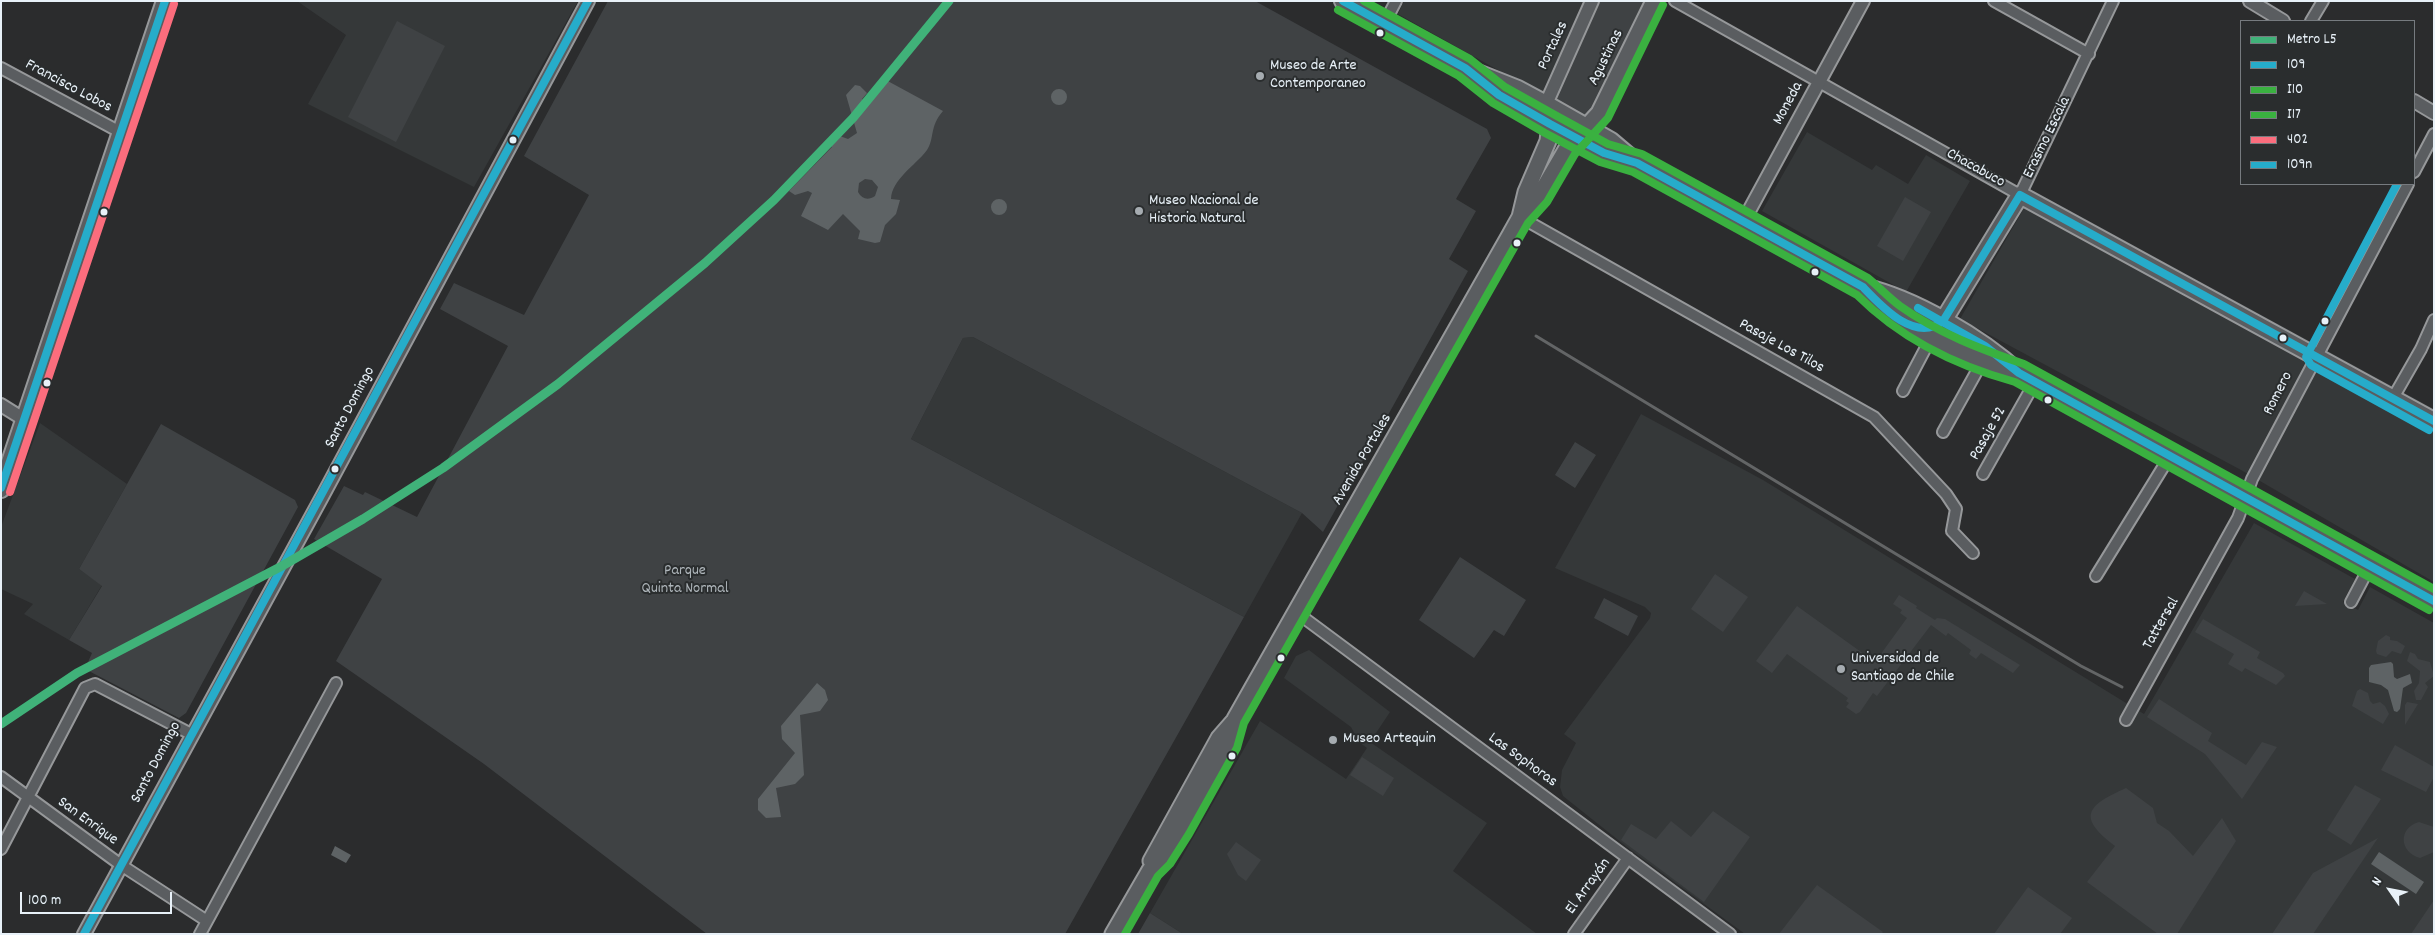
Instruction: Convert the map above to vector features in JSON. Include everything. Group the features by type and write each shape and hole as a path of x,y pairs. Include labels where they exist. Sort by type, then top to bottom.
{"main road":[{"path":"1,489 120,132 166,1"},
{"path":"1343,1 1465,68 1518,89 1546,104 1612,157 1637,163 1863,287 1897,297 1943,322 1985,346 2018,372 2035,382 2434,601"},
{"name":"Agustinas","path":"1582,133 1599,113 1654,1"},
{"path":"1465,68 1499,94 1550,124 1582,133"},
{"name":"Avenida Portales","path":"1520,217 1526,192 1548,141 1550,124 1546,104"},
{"name":"Avenida Portales","path":"1113,934 1150,870 1162,858 1180,829 1228,743 1235,719 1520,217 1540,196 1567,148 1582,133"},
{"name":"Erasmo Escala","path":"1943,322 2020,195"},
{"name":"Chacabuco","path":"2020,195 2434,421"},
{"path":"1863,287 1884,308 1926,333 1982,362 2018,372"},
{"path":"1926,333 1943,322"}],"street":[{"name":"Santo Domingo","path":"84,934 191,734 318,504 588,1"},
{"path":"1384,24 1396,1"},
{"name":"Portales","path":"1546,104 1592,1"},
{"name":"Chacabuco","path":"1675,1 2020,195"},
{"name":"Moneda","path":"1743,222 1863,1"},
{"path":"1994,1 2088,54"},
{"name":"Erasmo Escala","path":"2020,195 2114,1"},
{"path":"2250,1 2281,20"},
{"path":"2312,20 2322,1"},
{"name":"Francisco Lobos","path":"1,68 120,132"},
{"path":"2415,102 2434,114"},
{"path":"2415,170 2434,134"},
{"name":"Romero","path":"2226,542 2252,480 2407,185"},
{"name":"Pasaje Los Tilos","path":"1520,217 1874,417 1946,494 1956,509 1952,531 1974,553"},
{"path":"2393,398 2421,349 2434,320"},
{"path":"1903,390 1926,333"},
{"path":"1943,432 1982,362"},
{"name":"Pasaje 52","path":"1983,474 2035,382"},
{"path":"1,405 25,420"},
{"path":"2096,576 2170,456"},
{"name":"Tattersal","path":"2126,720 2226,542"},
{"path":"2351,602 2370,566"},
{"name":"Las Sophoras","path":"1296,612 1730,934"},
{"path":"201,934 336,683"},
{"path":"1,848 29,798 85,688 90,685 95,684 191,734"},
{"name":"San Enrique","path":"1,777 121,865 207,921"},
{"name":"El Arrayán","path":"1574,934 1628,858"}],"shaded area":[{"path":"297,1 578,1 474,187 308,104 346,35"},
{"path":"1404,1 1589,1 1548,90 1539,93 1398,14"},
{"path":"884,79 943,111 936,122 927,150 895,185 891,199 900,200 896,214 885,225 880,242 875,243 858,239 860,231 843,214 828,230 801,216 812,193 808,191 795,195 789,191 832,147 829,144 837,135 848,139 857,133 846,95 855,85 860,86 867,93 862,99 864,101","holes":["865,179 872,180 878,187 875,196 868,199 863,198 858,192 859,183"]},
{"path":"1056,89 1062,89 1067,94 1065,103 1056,105 1051,100 1051,94"},
{"path":"1807,132 1872,170 1876,165 1908,184 1926,155 1970,181 1906,292 1762,211"},
{"path":"2034,191 2434,409 2434,582 2241,470 1960,319"},
{"path":"996,199 1002,199 1007,204 1005,213 996,215 991,210 991,204"},
{"path":"973,337 1302,513 1244,617 911,439 963,338"},
{"name":"Universidad de Santiago de Chile","path":"1641,414 1763,480 2144,714 2254,523 2355,579 2343,602 2358,610 2370,587 2434,623 2434,934 1745,934 1632,851 1563,796 1560,787 1562,770 1576,743 1564,734 1650,618 1651,613 1645,607 1555,568"},
{"path":"40,423 127,484 79,569 102,585 69,640 24,614 33,604 1,589 1,527"},
{"path":"1309,650 1390,712 1370,742 1487,823 1453,871 1537,934 1183,934 1150,913 1260,721 1346,779 1367,748 1359,742 1351,727 1284,678 1296,656"},
{"path":"2391,662 2393,664 2394,677 2397,679 2410,674 2412,683 2403,688 2400,709 2397,712 2394,711 2388,690 2381,685 2369,682 2369,668 2371,665"},
{"path":"817,683 825,690 828,700 820,711 800,715 804,775 795,784 776,788 781,817 766,818 758,810 758,799 795,753 782,739 781,726"},
{"path":"335,846 351,855 346,863 331,855"},
{"path":"2379,852 2424,882 2416,894 2371,864"}],"green space":[{"name":"Parque Quinta Normal","path":"608,1 1255,1 1487,129 1491,138 1456,199 1476,211 1449,259 1468,271 1323,532 1302,513 973,337 963,338 911,439 1244,617 1065,934 707,934 484,764 336,661 382,579 314,539 344,486 363,495 365,492 417,517 508,346 440,309 454,283 524,315 589,195 524,156"},
{"path":"1599,1 1651,1 1588,121 1553,100"},
{"path":"397,21 445,46 396,142 348,117"},
{"path":"1905,197 1931,212 1903,261 1877,246"},
{"path":"161,424 295,500 298,507 186,713 179,718 85,669 92,653 69,640 102,586 79,569"},
{"path":"1575,442 1596,455 1575,488 1555,475"},
{"path":"1460,557 1526,600 1504,636 1494,630 1474,658 1419,620"},
{"path":"1715,574 1748,597 1723,632 1691,609"},
{"path":"2304,591 2327,604 2295,606"},
{"path":"1899,595 1935,620 1937,618 1945,619 2020,665 2013,673 1981,653 1976,659 1969,654 1971,650 1948,633 1946,636 1931,625 1877,696 1873,693 1860,712 1856,714 1846,707 1849,703 1846,701 1848,698 1787,654 1772,673 1756,661 1797,606 1875,662 1907,618 1900,613 1902,610 1893,604"},
{"path":"1604,598 1638,616 1628,636 1594,618"},
{"path":"2203,619 2260,652 2257,658 2285,676 2276,685 2245,668 2242,672 2228,664 2234,654 2195,632"},
{"path":"2386,635 2390,637 2390,640 2397,641 2405,646 2401,654 2392,651 2386,657 2377,654 2378,641"},
{"path":"2410,652 2415,654 2418,659 2430,662 2434,676 2425,683 2428,687 2421,700 2416,700 2414,691 2419,683 2420,671 2407,661"},
{"path":"2360,689 2368,693 2373,704 2380,702 2385,706 2389,714 2383,724 2352,706 2357,691"},
{"path":"2159,699 2212,733 2208,741 2246,765 2262,742 2277,747 2242,799 2205,754 2147,717"},
{"path":"2407,702 2418,704 2405,725 2405,705"},
{"path":"2395,745 2434,767 2434,777 2426,792 2381,770"},
{"path":"1362,757 1394,778 1383,796 1350,775"},
{"path":"2355,785 2381,799 2351,845 2327,830"},
{"path":"2126,788 2153,808 2157,823 2169,831 2193,856 2222,818 2236,841 2177,934 2158,934 2087,882 2115,846 2095,827 2091,820 2091,813 2102,801"},
{"path":"1713,811 1750,837 1704,902 1621,840 1631,824 1656,839 1671,821 1691,837"},
{"path":"2419,822 2434,827 2434,852 2420,858 2408,851 2404,840 2407,829"},
{"path":"2378,838 2313,934 2272,934 2313,873"},
{"path":"1236,842 1261,860 1246,881 1238,875 1227,854"},
{"path":"1817,885 1883,932 1881,934 1779,934"},
{"path":"2028,887 2072,918 2060,934 1994,934"},
{"path":"2434,900 2434,934 2411,934"},
{"path":"1150,913 1183,934 1138,934"}],"railway":[{"path":"1536,336 2081,666 2122,687"}],"metro line":[{"name":"L5","path":"1,724 77,673 282,566 363,519 443,468 558,384 705,263 774,200 853,118 949,1"}],"transit line":[{"name":"109","path":"1,488 165,1"},
{"name":"109","path":"84,934 588,1"},
{"name":"109","path":"1343,1 1465,68 1499,95 1550,124 1604,153 1637,163 1863,287 1889,312 1910,325 1921,328 1932,327 1943,321 2020,195 2434,421"},
{"name":"I17","path":"1364,1 1470,59 1505,87 1555,115 1608,144 1642,154 1868,278 1891,299 1914,316 1975,346 2024,364 2434,589"},
{"name":"402","path":"10,492 174,4"},
{"name":"I10","path":"1125,934 1158,876 1170,864 1189,834 1237,748 1244,723 1528,223 1547,202 1575,154 1608,118 1663,5"},
{"name":"I10","path":"1338,10 1459,76 1493,103 1545,133 1600,162 1633,172 1857,295 1892,324 1930,349 1972,368 2015,382 2429,610"},
{"name":"109n","path":"2396,185 2306,357 2311,365 2429,430"},
{"name":"109","path":"1918,308 1985,346 2019,373 2434,601"}],"place":[{"name":"Museo de Arte Contemporaneo","path":"1260,76"},
{"name":"Museo Nacional de Historia Natural","path":"1139,211"},
{"name":"Universidad de Santiago de Chile","path":"1841,669"},
{"name":"Museo Artequin","path":"1333,740"}]}
